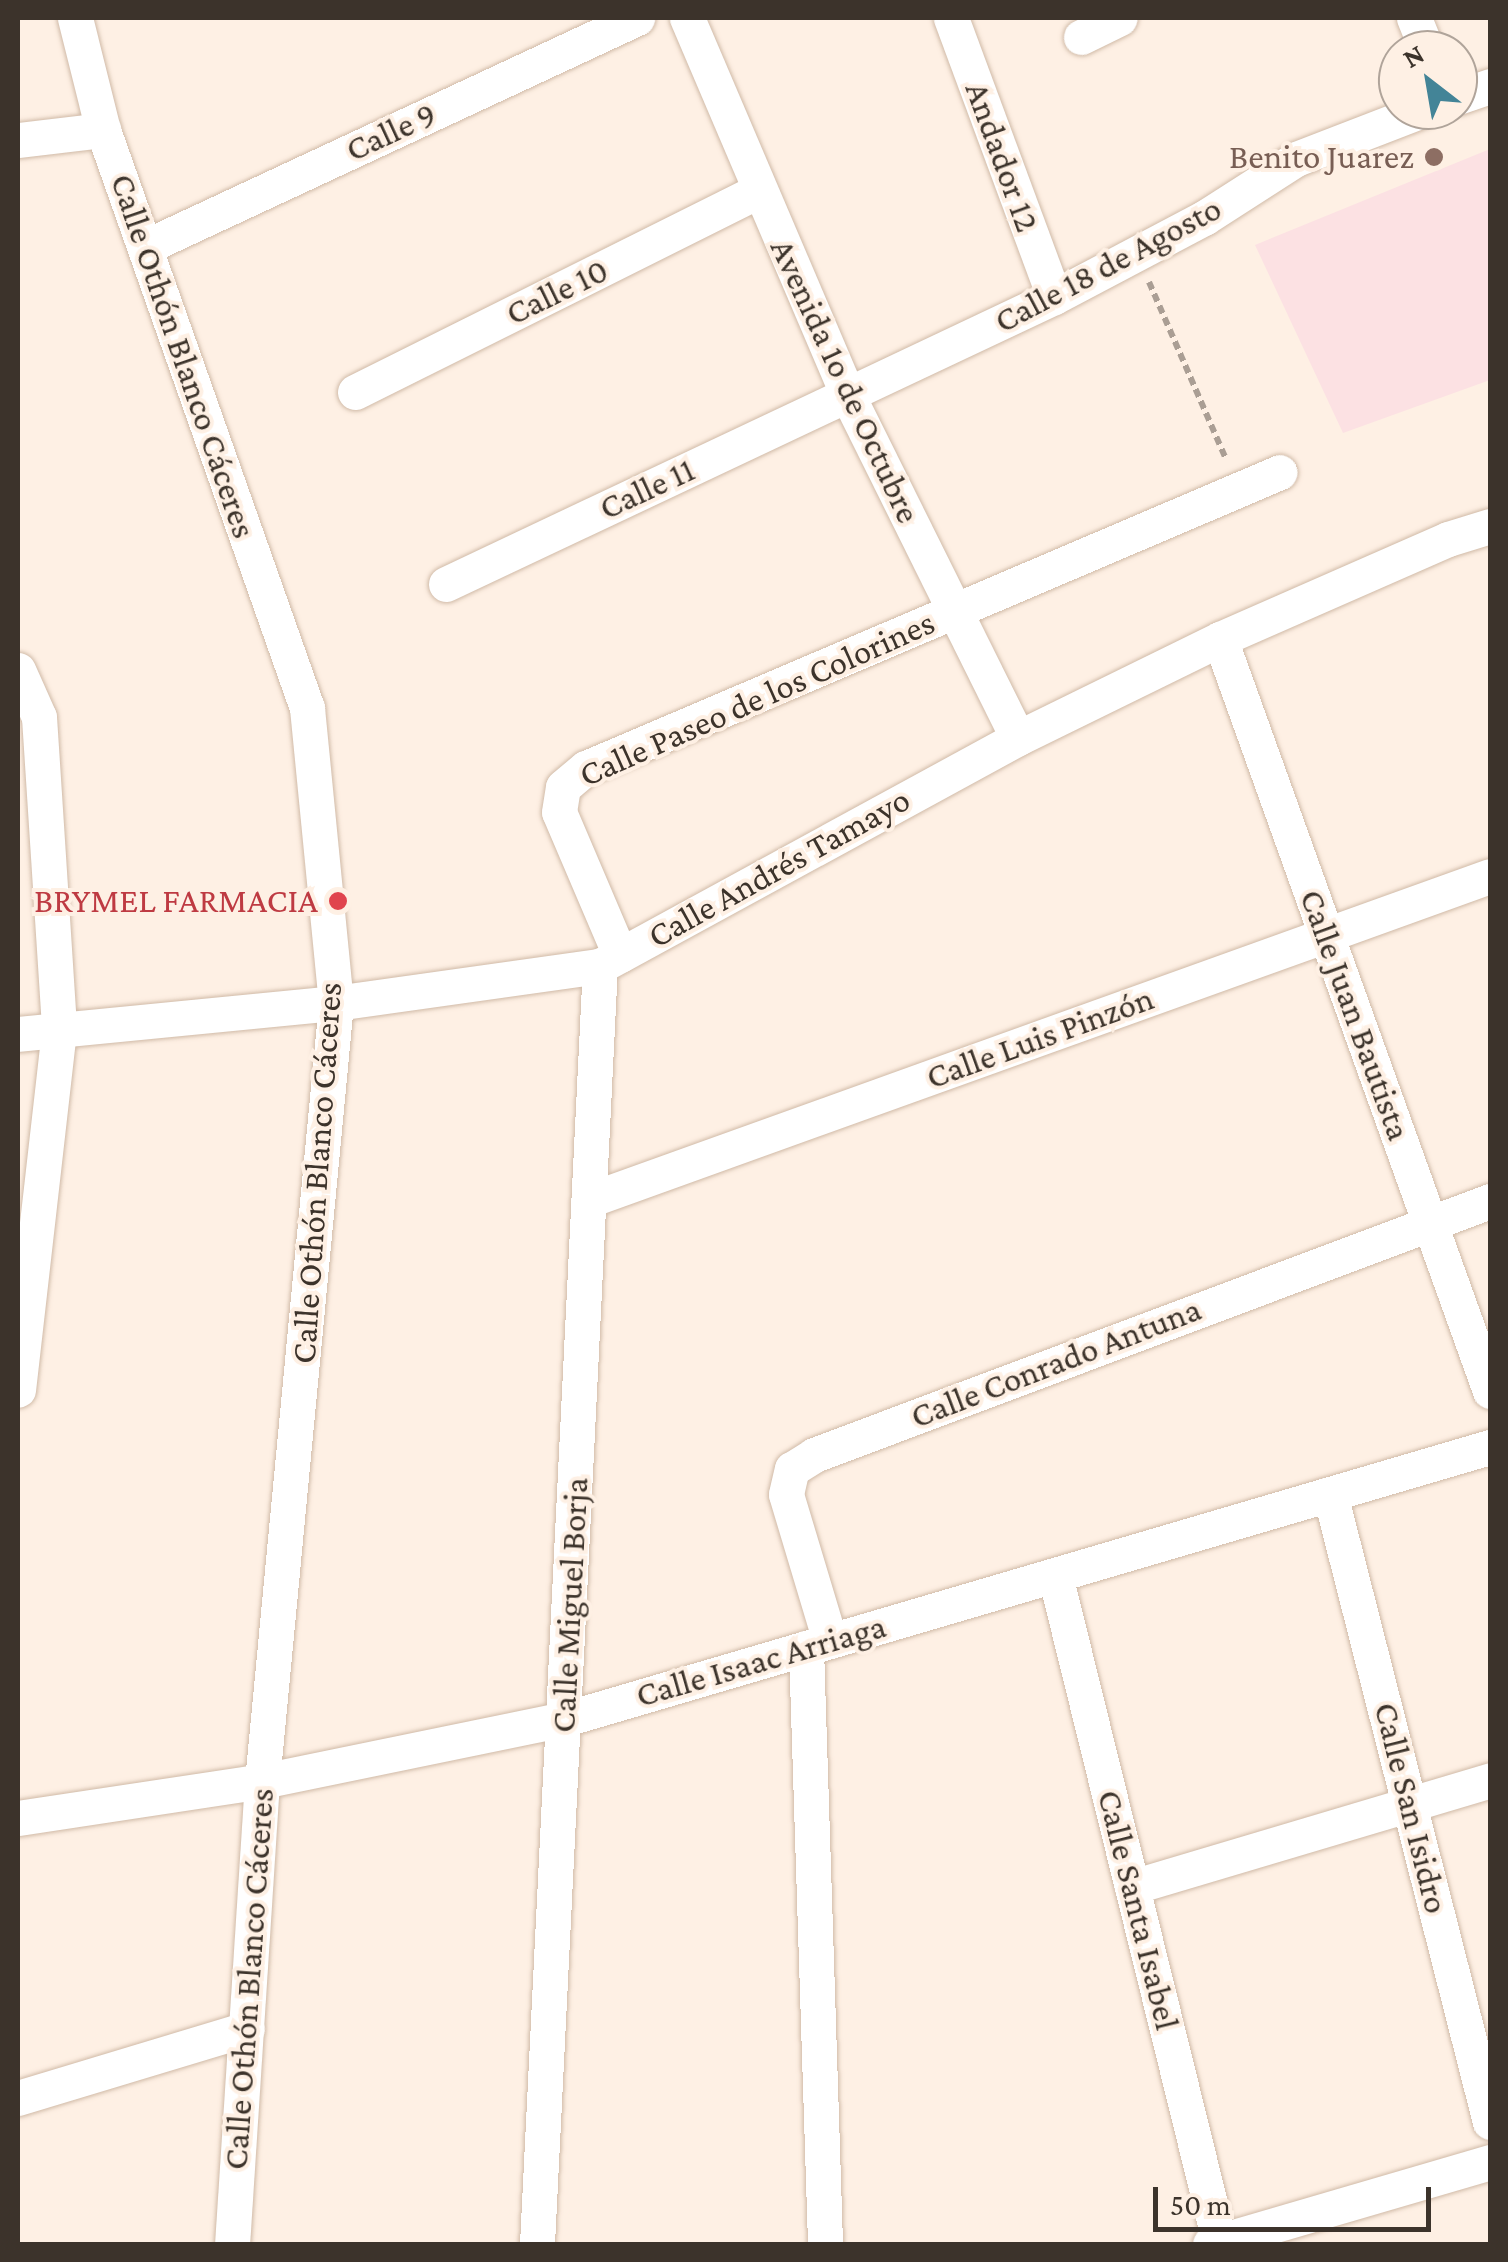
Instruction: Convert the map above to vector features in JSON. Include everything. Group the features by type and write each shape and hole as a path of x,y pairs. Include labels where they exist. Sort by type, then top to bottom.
{"street":[{"name":"Calle Othón Blanco Cáceres","path":"75,18 103,130 307,708 336,1003 262,1781 232,2244"},
{"name":"Calle 9","path":"145,247 638,18"},
{"name":"Avenida 1o de Octubre","path":"686,18 847,394 1018,738"},
{"name":"Andador 12","path":"950,18 1054,297"},
{"path":"1081,37 1120,18"},
{"name":"Calle 18 de Agosto","path":"847,394 1054,297 1204,218 1296,159 1378,127"},
{"path":"18,140 103,130"},
{"name":"Calle 10","path":"355,392 758,191"},
{"name":"Calle 11","path":"446,584 847,394"},
{"name":"Calle Paseo de los Colorines","path":"610,960 560,812 563,787 586,768 1280,472"},
{"name":"Calle Andrés Tamayo","path":"18,1034 336,1003 610,960 1018,738 1220,639 1448,539 1490,526"},
{"name":"Calle Juan Bautista","path":"1220,639 1490,1391"},
{"path":"18,670 39,717 58,1030 18,1390"},
{"name":"Calle Luis Pinzón","path":"589,1200 1490,876"},
{"name":"Calle Miguel Borja","path":"537,2244 589,1200 610,960"},
{"name":"Calle Conrado Antuna","path":"825,2244 818,1645 786,1494 792,1468 814,1456 1490,1200"},
{"name":"Calle Isaac Arriaga","path":"18,1818 262,1781 565,1719 1490,1447"},
{"name":"Calle San Isidro","path":"1330,1494 1490,2122"},
{"name":"Calle Santa Isabel","path":"1055,1575 1217,2244"},
{"path":"1132,1886 1490,1780"},
{"path":"18,2098 247,2029"},
{"path":"1217,2244 1490,2162"}],"path":[{"path":"1137,253 1239,489"}],"shaded area":[{"path":"1490,149 1490,380 1343,433 1255,245"}],"place":[{"name":"Benito Juarez","path":"1434,157"},
{"name":"BRYMEL FARMACIA","path":"338,901"}]}
